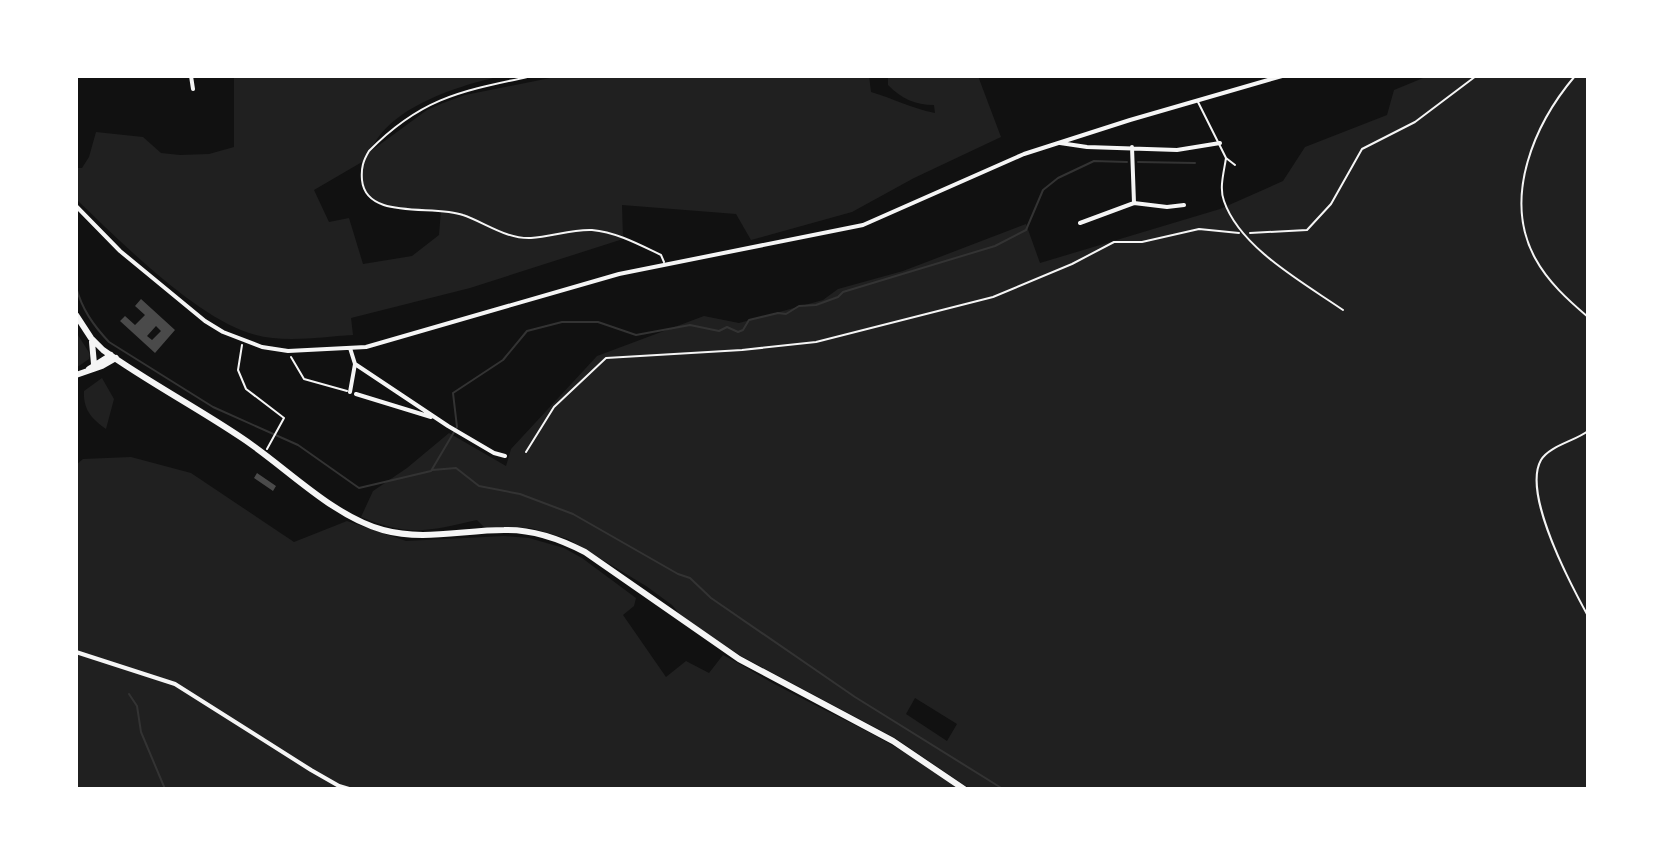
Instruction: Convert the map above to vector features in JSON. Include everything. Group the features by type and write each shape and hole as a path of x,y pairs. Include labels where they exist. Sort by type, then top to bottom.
{"main road":[{"path":"76,315 91,338 113,357 264,453 335,507 382,530 420,535 516,530 566,542 739,659 893,741 964,789"},
{"path":"91,338 94,364"},
{"path":"87,372 94,364 113,357"},
{"path":"76,375 113,357"}],"street":[{"path":"191,76 193,89"},
{"path":"76,206 120,251 205,321 243,340 288,351 366,347 664,263 766,246 863,225 1024,154 1282,76"},
{"path":"1058,142 1087,147 1177,150 1220,143"},
{"path":"1132,147 1134,203"},
{"path":"1080,223 1134,203 1167,207 1184,205"},
{"path":"350,348 355,364 353,393 437,419"},
{"path":"355,364 448,426 494,453 505,456"},
{"path":"76,652 175,684 311,770 349,789"}],"lane":[{"path":"532,76 457,92 429,104 369,151 363,162 366,194 378,204 397,209 441,209 503,233 529,238 592,230 635,243 661,255 664,263"},
{"path":"1198,101 1226,158 1222,189 1224,201 1244,233 1270,259 1343,310"},
{"path":"1226,158 1235,165"}],"path":[{"path":"526,452 554,407 606,358 816,342 993,297 1072,264 1114,242 1142,242 1199,229 1244,233 1307,230 1331,204 1362,149 1415,122 1476,76"},
{"path":"1575,76 1556,99 1531,146 1522,219 1533,255 1546,275 1588,317"},
{"path":"243,340 239,375 246,389 284,418 264,453"},
{"path":"288,351 304,379 353,393"},
{"path":"1588,431 1546,453 1537,473 1546,524 1588,616"}],"shaded area":[{"path":"234,76 502,76 466,85 409,110 380,136 371,151 427,110 443,103 465,95 560,76 869,76 871,92 935,113 934,105 921,104 898,94 888,85 888,76 978,76 1001,137 914,178 852,212 751,240 736,214 622,205 623,239 470,288 351,318 353,335 301,339 249,333 204,310 158,275 76,199 76,168 82,168 89,157 96,132 143,137 161,153 209,154 234,147","holes":["362,162 364,188 377,203 398,209 441,210 439,235 412,256 363,264 349,218 329,222 314,190"]},
{"path":"1428,76 1588,76 1588,789 970,789 895,738 741,656 682,617 672,605 646,586 568,539 531,528 484,527 477,520 445,527 406,530 361,517 373,491 449,433 506,466 511,449 597,356 704,316 739,323 823,300 838,289 903,271 1026,224 1040,263 1220,209 1283,181 1305,147 1387,115 1394,90","holes":["915,698 957,724 947,741 906,714"]},
{"path":"76,332 90,354 89,359 76,368"},
{"path":"102,378 114,399 106,429 89,413 84,398 84,391"},
{"path":"131,457 191,473 294,542 347,521 406,541 504,536 529,538 564,548 636,598 634,606 623,615 666,677 686,661 709,673 723,655 895,747 958,789 76,789 76,465 83,459"}],"building":[{"path":"141,299 175,330 155,353 120,321 125,316 135,325 145,315 135,306","holes":["156,326 161,331 152,340 147,336"]},
{"path":"257,473 276,486 273,491 254,478"}],"waterway":[{"path":"76,287 89,316 109,342 213,407 298,445 359,488 431,471 457,427 453,393 503,360 527,331 562,322 598,322 636,335 690,325 719,331 727,327 738,332 749,320 786,314 799,306 816,305 843,292 995,246 1026,230 1043,190 1058,178 1094,161 1127,162"},
{"path":"1138,162 1195,163"},
{"path":"432,470 456,468 479,486 520,494 573,514 690,578 711,598 855,697 1003,789"},
{"path":"129,694 137,706 141,732 165,789"}]}
